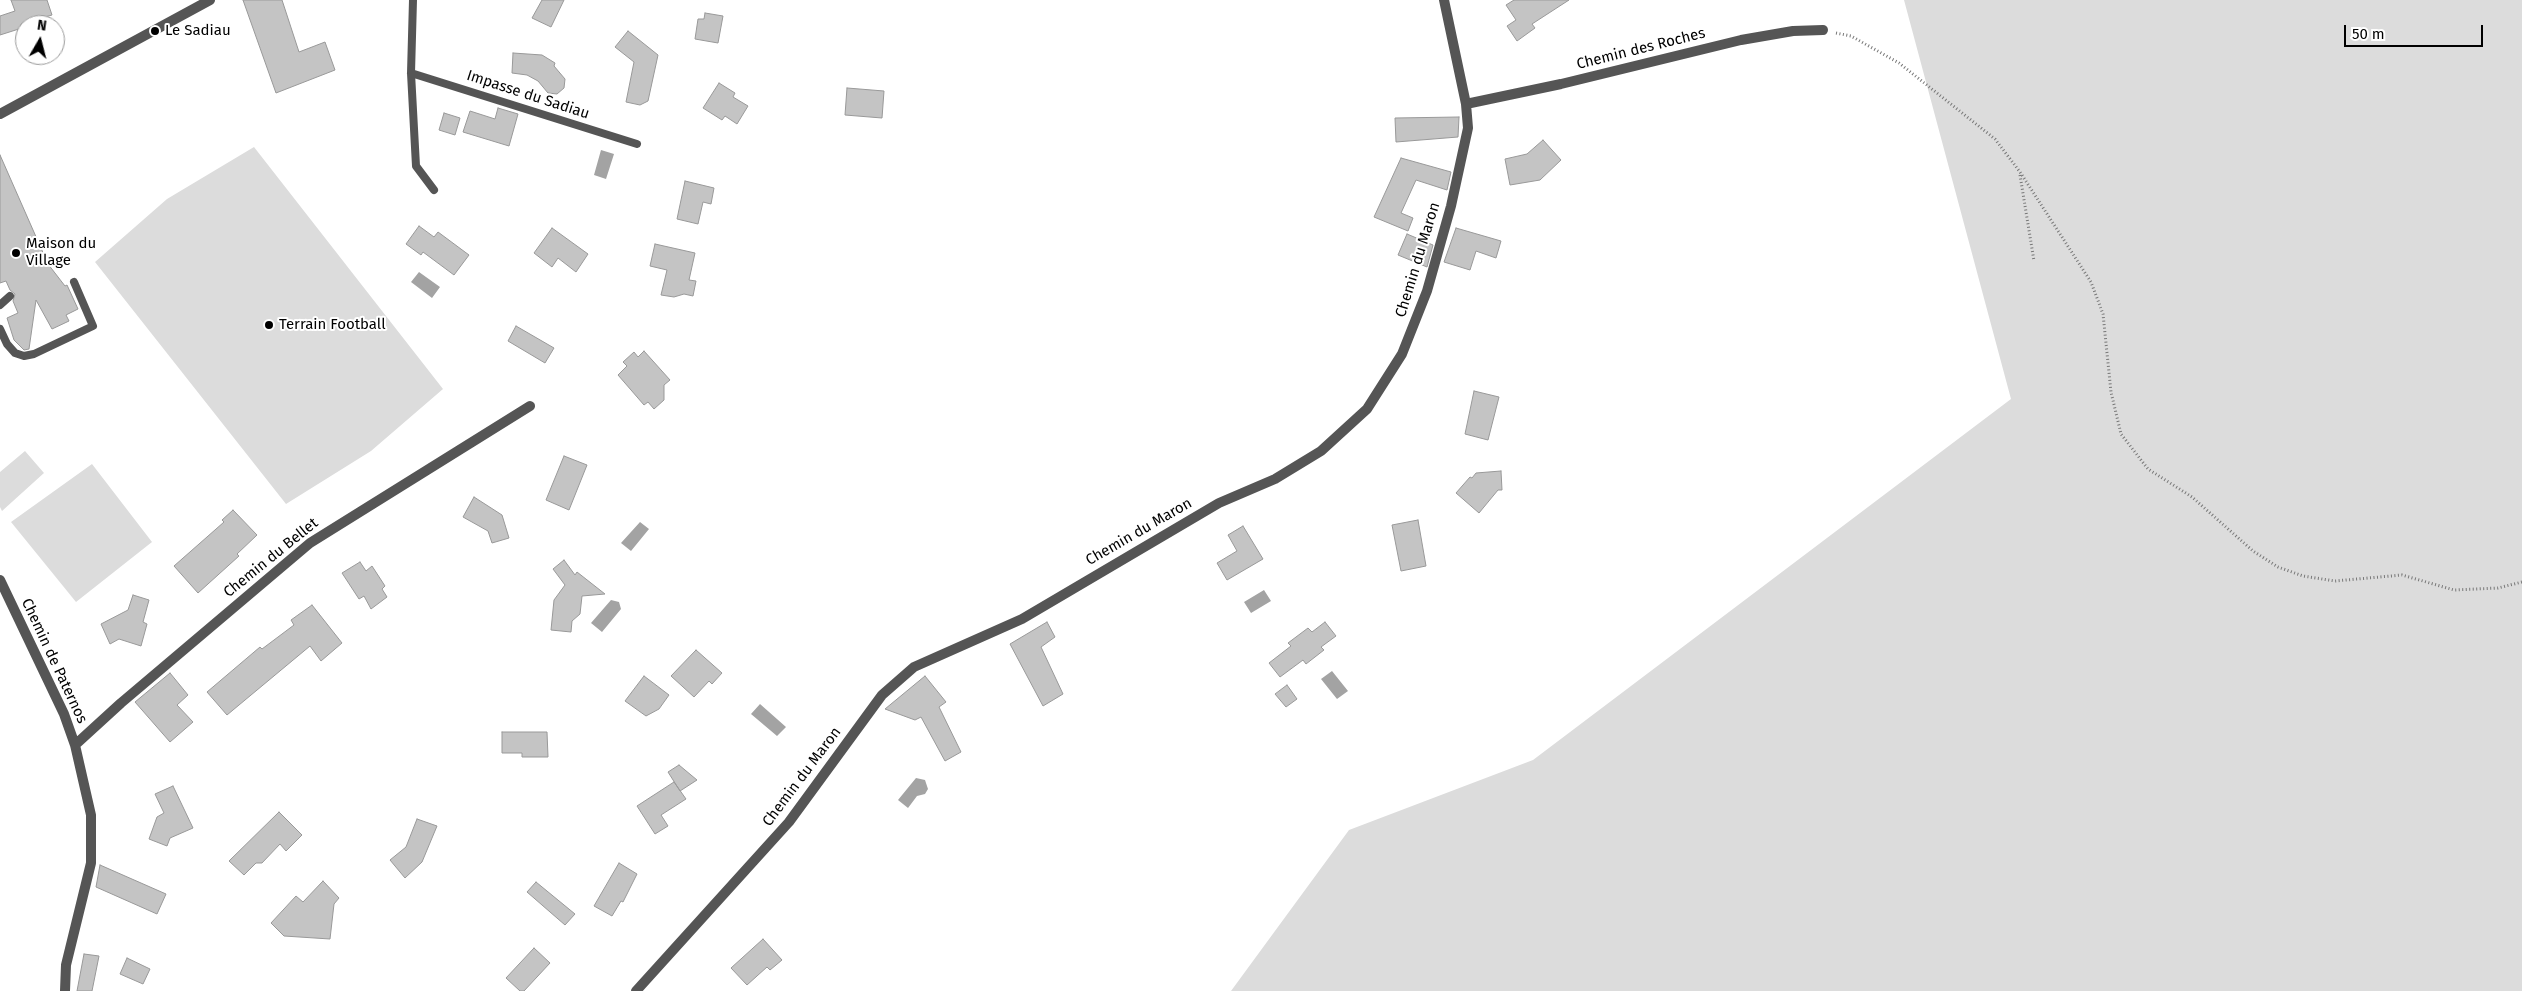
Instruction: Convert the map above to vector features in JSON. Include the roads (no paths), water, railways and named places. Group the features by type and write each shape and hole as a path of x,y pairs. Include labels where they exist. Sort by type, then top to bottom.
{"street":[{"name":"Chemin du Maron","path":"636,991 789,822 882,695 914,666 1022,619 1212,507 1275,479 1321,451 1367,409 1402,354 1427,292 1451,206 1468,128 1466,104 1444,0"},
{"path":"0,114 204,2"},
{"name":"Chemin des Roches","path":"1466,104 1561,84 1741,40 1793,31 1823,30"},
{"name":"Chemin du Bellet","path":"75,745 120,703 310,542 530,406"},
{"name":"Chemin de Paternos","path":"0,580 64,714 75,745 91,815 91,863 66,965 65,991"}],"lane":[{"path":"413,0 411,73 416,166 434,190"},
{"name":"Impasse du Sadiau","path":"411,73 637,144"},
{"path":"0,329 7,344 15,353 24,356 34,354 93,326 74,282"},
{"path":"0,305 10,296"}],"place":[{"name":"Le Sadiau","path":"155,31"},
{"name":"Maison du Village","path":"16,253"},
{"name":"Terrain Football","path":"269,325"}]}
